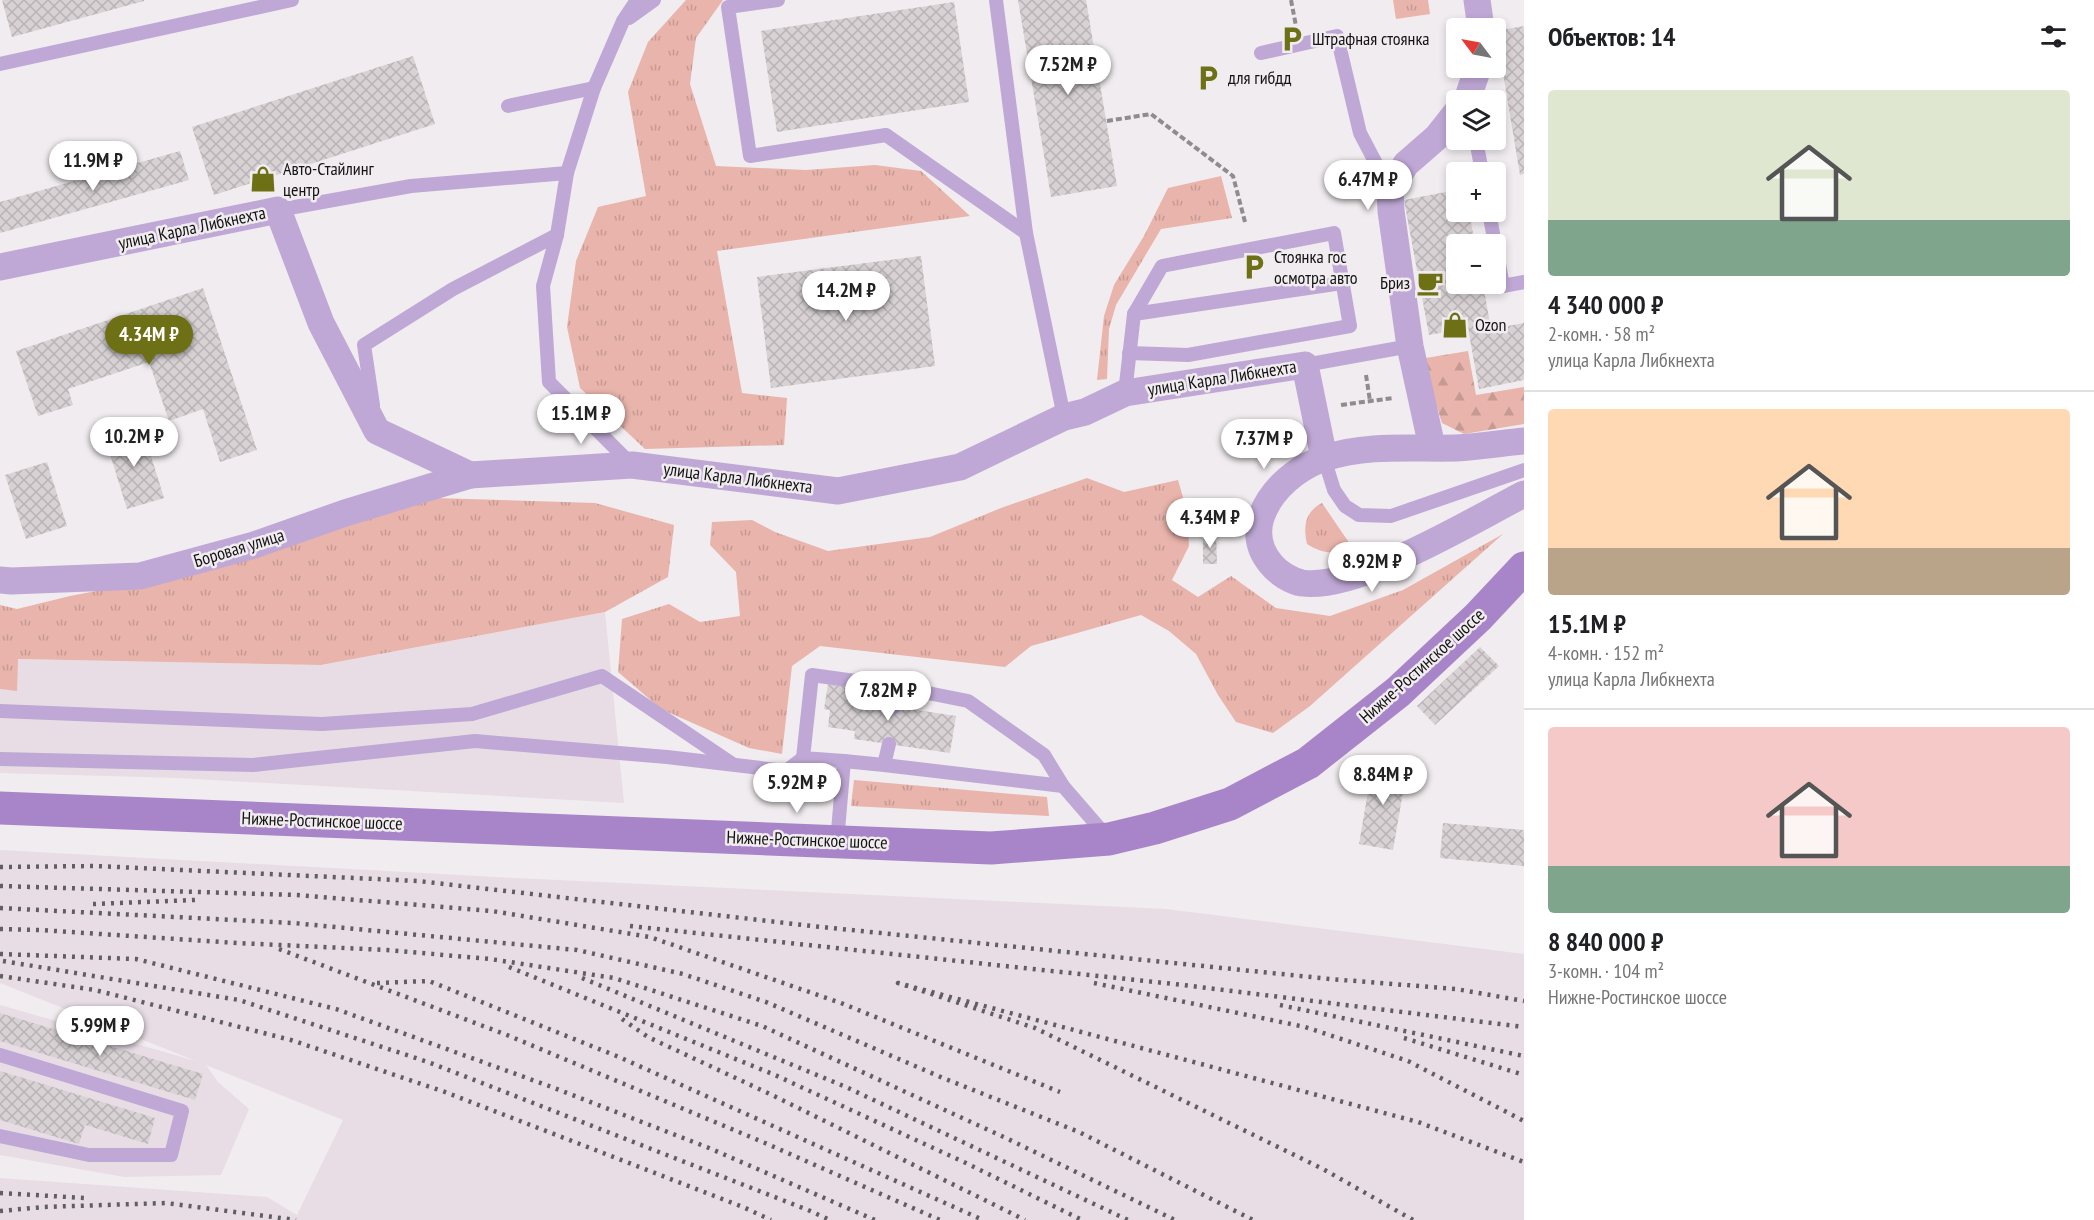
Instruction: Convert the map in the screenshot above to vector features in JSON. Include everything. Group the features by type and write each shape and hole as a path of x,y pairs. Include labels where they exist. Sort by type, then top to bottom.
{"street":[{"path":"1477,0 1480,18"},
{"path":"1432,447 1410,346 1389,190 1406,164 1446,126"},
{"name":"улица Карла Либкнехта","path":"0,267 278,210 321,323 377,430 470,475 632,465 838,490 960,467 1064,417 1085,412 1125,393 1305,365 1324,458"},
{"path":"1524,441 1457,448 1372,448 1324,458 1298,472 1277,489 1264,508 1258,528 1260,547 1275,569 1301,583 1327,583 1361,574 1410,553 1524,494"},
{"name":"Боровая улица","path":"4,577 140,576 254,545 345,513 470,475"},
{"name":"Нижне-Ростинское шоссе","path":"0,808 991,848 1109,839 1155,828 1230,804 1308,763 1398,692 1478,617 1524,568"}],"lane":[{"path":"0,64 292,0"},
{"path":"632,465 549,382 543,286 557,235 567,173 594,88 623,21 637,0"},
{"path":"623,21 654,0"},
{"path":"778,0 728,7 750,156 886,135 1026,233"},
{"path":"996,0 1026,233 1064,417"},
{"path":"1261,53 1337,36 1360,133 1389,190"},
{"path":"508,106 594,88"},
{"path":"278,210 411,186 567,173"},
{"path":"1125,393 1129,353 1134,314 1162,266 1334,233 1350,326 1188,356 1129,353"},
{"path":"377,430 364,345 453,289 557,235"},
{"path":"1506,285 1524,282"},
{"path":"1134,314 1342,283"},
{"path":"1305,365 1410,346"},
{"path":"1324,458 1334,490 1345,506 1359,515 1391,516 1524,470"},
{"path":"803,758 812,675 898,687 968,701 1044,755 1063,786 1109,839"},
{"path":"0,711 322,724 472,714 602,676 734,765"},
{"path":"894,707 898,687"},
{"path":"0,759 253,765 475,741 667,757 786,771 803,758 844,761 1063,786"},
{"path":"884,765 889,744"},
{"path":"837,842 844,761"},
{"path":"0,1055 182,1111 171,1155 89,1155 0,1136"}],"path":[{"path":"1107,121 1151,114 1233,176 1245,222"},
{"path":"1314,410 1421,394"}],"shaded area":[{"path":"605,612 624,803 177,778 0,773 0,689 17,690 17,659 321,665"},
{"path":"0,850 516,878 1166,909 1524,954 1524,1220 0,1220 0,1178 267,1197 297,1215 343,1120 206,1065 218,1082 249,1109 221,1175 124,1177 0,1155 0,1005 196,1061 0,983"}],"green space":[{"path":"686,0 723,0 696,38 690,84 716,166 806,170 875,165 921,171 970,216 717,251 742,393 787,398 784,445 645,449 580,388 567,327 576,261 598,207 646,196 628,92 648,42"},
{"path":"1393,0 1428,0 1430,14 1396,19"},
{"path":"1221,176 1232,218 1161,229 1116,305 1109,329 1107,379 1097,380 1104,316 1114,285 1144,236 1168,188"},
{"path":"1468,351 1476,395 1524,387 1524,424 1464,434 1442,423 1430,386 1426,358"},
{"path":"1087,478 1124,492 1178,480 1187,511 1189,546 1172,580 1198,597 1231,576 1276,608 1330,616 1403,590 1503,534 1310,706 1273,733 1236,722 1218,695 1196,654 1169,631 1141,615 1031,646 1005,667 820,646 792,666 782,754 749,748 661,709 618,672 622,619 669,604 700,622 740,616 736,572 710,545 712,522 752,520 775,532 828,551 930,537 1001,508"},
{"path":"435,498 595,503 674,525 668,577 605,612 321,665 18,659 17,691 0,689 0,605 17,609 70,596 196,572"},
{"path":"1322,503 1352,547 1329,552 1318,550 1307,544 1305,531 1307,520 1312,511"},
{"path":"854,780 1047,797 1049,816 851,806"}],"building":[{"path":"2,0 144,0 144,1 12,37"},
{"path":"1018,0 1086,0 1117,186 1051,197"},
{"path":"954,2 969,102 777,132 761,31"},
{"path":"1524,26 1524,174 1520,175 1504,78 1506,78 1506,29"},
{"path":"413,56 435,124 214,195 192,127"},
{"path":"180,151 189,180 0,233 0,202"},
{"path":"1446,192 1446,222 1471,222 1473,234 1446,234 1446,294 1485,294 1491,329 1524,323 1524,380 1479,389 1468,328 1429,335 1404,200"},
{"path":"921,256 935,366 771,388 757,277"},
{"path":"203,288 257,450 220,462 203,409 169,421 149,362 68,389 73,405 38,416 16,351"},
{"path":"142,427 164,498 127,509 105,438"},
{"path":"47,462 67,526 26,539 5,475"},
{"path":"1203,533 1216,533 1217,564 1203,564"},
{"path":"1480,647 1499,666 1435,725 1417,706"},
{"path":"828,684 861,689 859,701 956,716 950,753 854,739 855,731 828,727 830,710 824,709"},
{"path":"1373,763 1407,769 1393,850 1359,844"},
{"path":"1443,823 1524,830 1524,866 1440,858"},
{"path":"0,1013 203,1074 195,1100 0,1041"},
{"path":"0,1071 155,1118 148,1144 85,1125 79,1144 0,1120"}],"railway":[{"path":"0,867 96,866 418,881 812,926 1330,979 1456,989 1524,1001"},
{"path":"0,886 297,895 492,911 650,937 841,1003 1060,1092"},
{"path":"93,904 195,900"},
{"path":"0,908 293,923 577,950 683,974 766,1002 943,1078 1079,1132 1253,1220"},
{"path":"630,926 1183,985 1524,1027"},
{"path":"0,929 387,950 490,959 614,978 762,1026 1008,1139 1175,1220"},
{"path":"279,949 507,1035 765,1143 940,1220"},
{"path":"0,954 136,959 336,1009 549,1086 709,1148 875,1220"},
{"path":"3,961 239,1000 428,1062 830,1220"},
{"path":"509,967 775,1075 968,1164 1082,1220"},
{"path":"0,976 95,990 291,1040 445,1092 743,1207 771,1220"},
{"path":"582,978 846,1087 1128,1220"},
{"path":"377,983 429,981 619,1057 983,1220"},
{"path":"1413,1220 1323,1169 1035,1028 898,983 1418,1122 1524,1162"},
{"path":"1094,983 1305,1027 1408,1061 1524,1121"},
{"path":"1280,1005 1524,1056"},
{"path":"622,1019 648,1037 772,1095 1025,1220"},
{"path":"1404,1038 1524,1075"},
{"path":"0,1193 85,1198"},
{"path":"0,1211 43,1207 166,1203 296,1220"}],"place":[{"name":"Штрафная стоянка","path":"1292,39"},
{"name":"для гибдд","path":"1208,78"},
{"name":"Авто-Стайлинг центр","path":"263,179"},
{"name":"Стоянка гос осмотра авто","path":"1254,267"},
{"name":"Бриз","path":"1430,283"},
{"name":"Ozon","path":"1455,325"}]}
